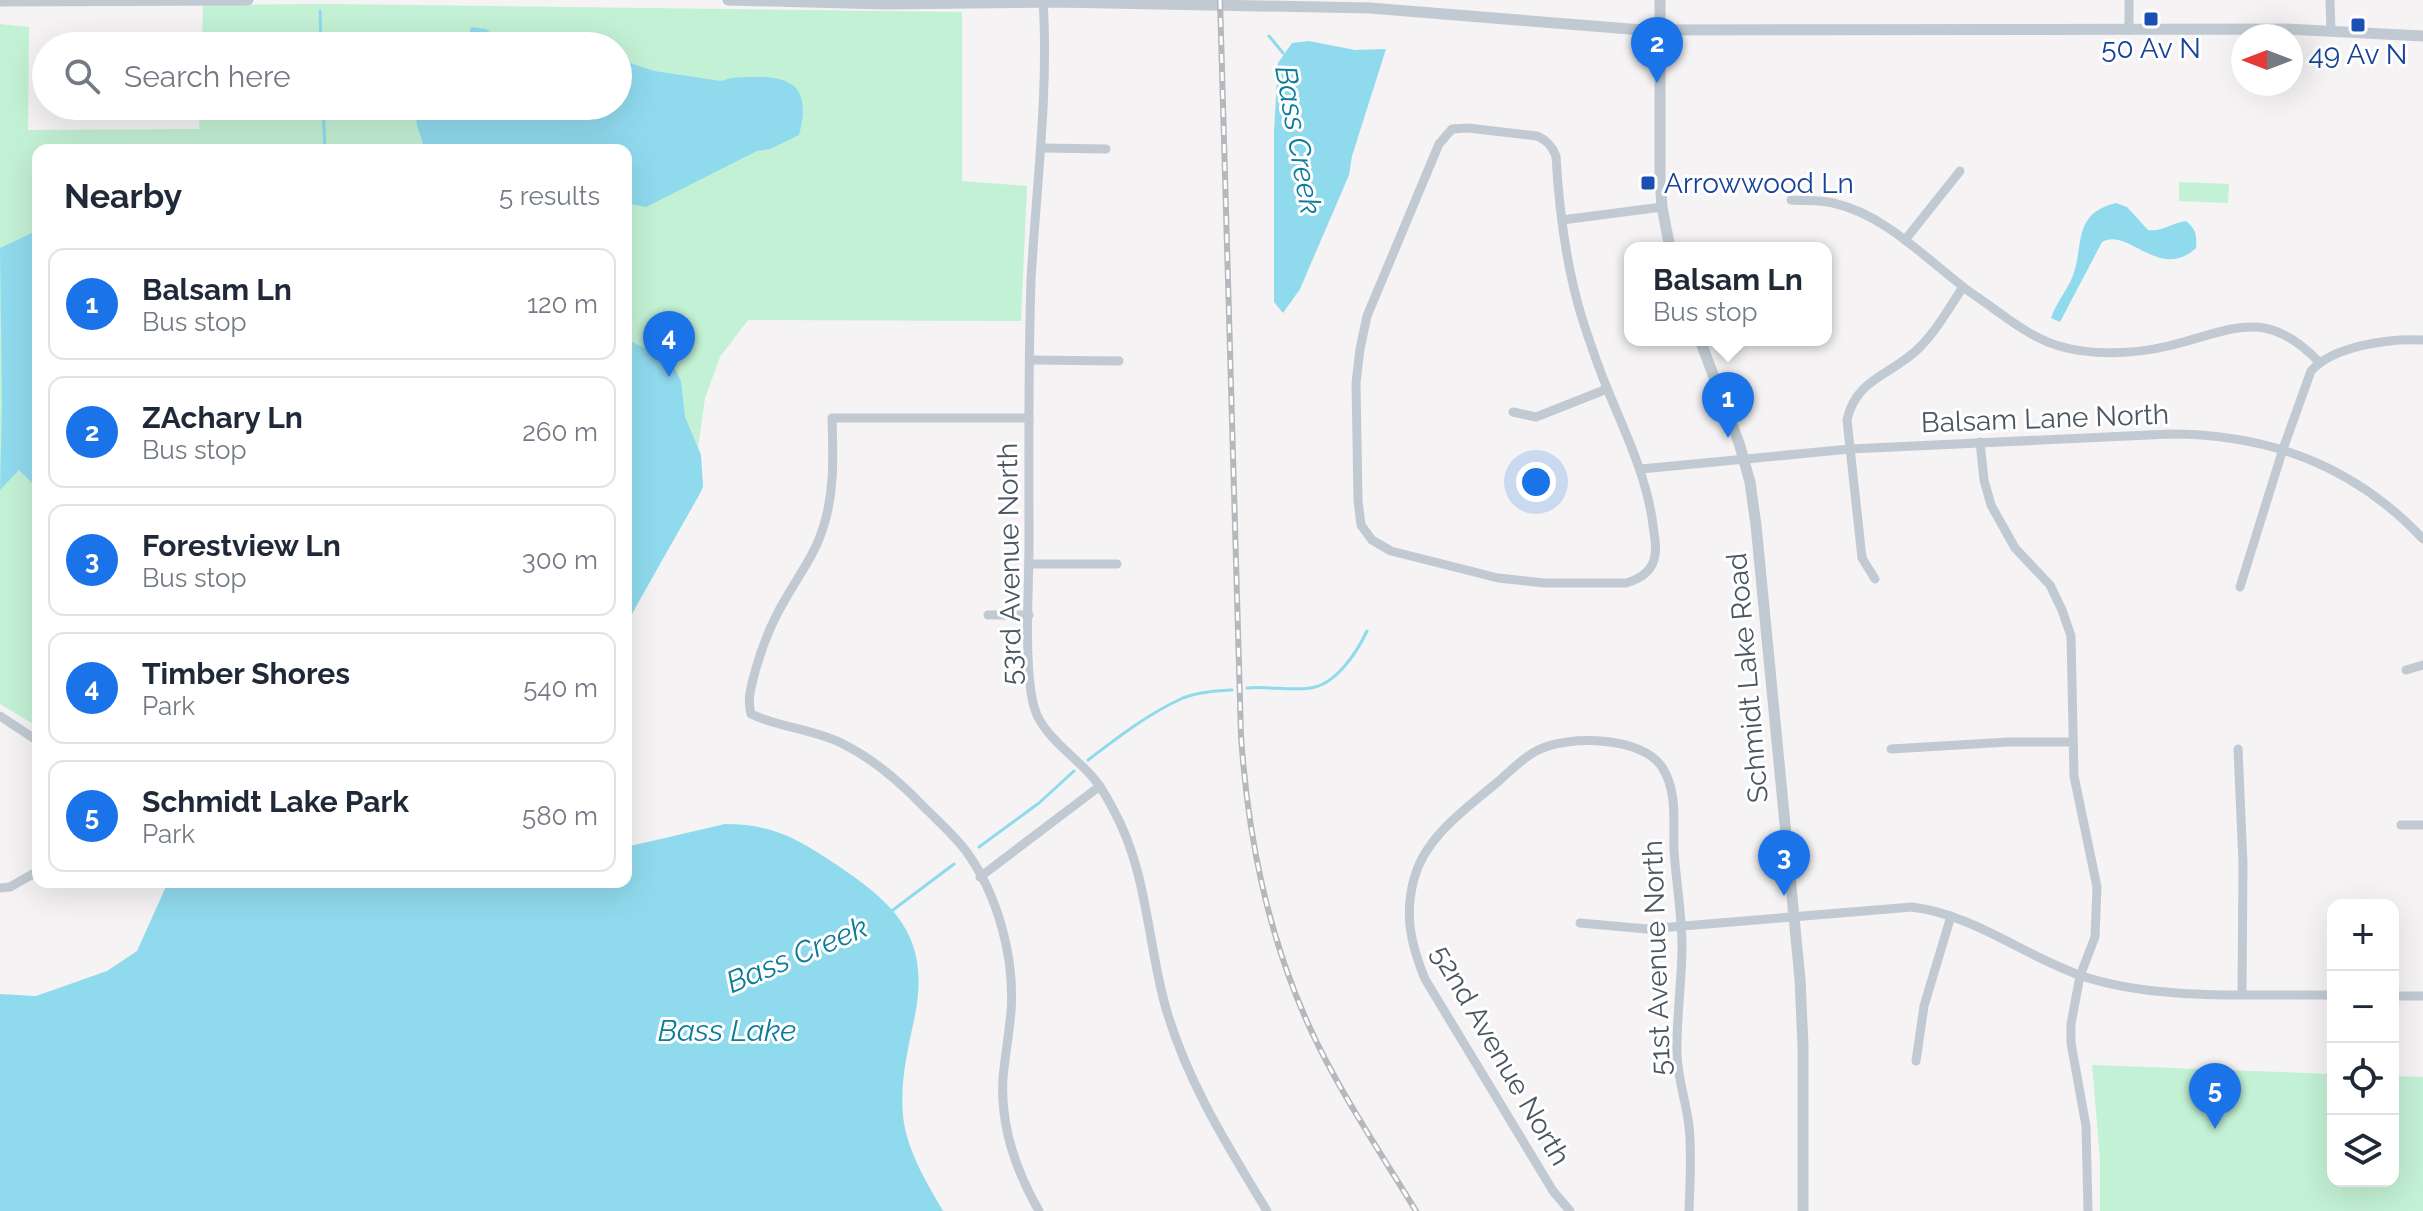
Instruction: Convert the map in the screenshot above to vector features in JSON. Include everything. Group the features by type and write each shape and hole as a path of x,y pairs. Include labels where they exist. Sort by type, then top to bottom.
{"street":[{"path":"0,1 248,0"},
{"path":"728,0 885,4 1043,1 1370,8 1661,30 2129,28 2331,31 2423,36"},
{"path":"1660,0 1659,138 1662,207 1669,242"},
{"path":"2129,0 2129,28"},
{"path":"2330,0 2331,31"},
{"name":"53rd Avenue North","path":"1043,1 1042,148 1031,281 1029,681 1037,715 1045,728 1100,786 1128,839 1139,869 1154,961 1181,1053 1199,1095 1267,1211"},
{"path":"1452,129 1537,136 1552,147 1556,156 1569,268 1582,318 1607,389 1641,469 1656,545 1652,565 1645,574 1626,583 1544,583 1498,578 1391,551 1372,540 1361,525 1356,383 1367,316 1439,144 1452,129"},
{"path":"1042,148 1106,149"},
{"path":"1905,240 1960,171"},
{"path":"1791,200 1837,204 1875,220 2028,333 2059,346 2086,351 2138,349 2165,346 2213,331 2247,327 2281,332 2319,362"},
{"path":"1562,220 1662,207"},
{"path":"1875,579 1862,558 1847,420 1854,398 1861,389 1902,363 1919,348 1963,287"},
{"path":"2240,587 2311,371 2333,353 2402,339 2423,340"},
{"name":"Schmidt Lake Road","path":"1702,346 1744,459 1756,525 1800,979 1803,1211"},
{"path":"1030,360 1119,361"},
{"path":"1513,412 1536,417 1607,389"},
{"path":"1029,418 832,418 833,472 823,528 815,551 785,599 764,645 748,700 751,714 769,723 792,727 843,744 882,769 907,789 966,852 994,904 1006,938 1012,999 1003,1081 1008,1136 1026,1188 1039,1211"},
{"name":"Balsam Lane North","path":"1641,469 1850,449 2210,434 2283,449 2323,465 2350,480 2399,516 2423,539"},
{"path":"1980,442 1984,480 1991,505 2015,548 2050,585 2071,636 2074,776 2097,887 2095,937 2080,976 2071,1033 2086,1126 2088,1211"},
{"path":"1029,564 1117,564"},
{"path":"988,615 1029,615"},
{"path":"2406,670 2423,665"},
{"path":"0,716 32,737"},
{"path":"1891,749 2008,742 2073,742"},
{"name":"52nd Avenue North","path":"1570,1211 1553,1191 1425,979 1409,930 1408,905 1414,876 1439,836 1455,818 1537,750 1557,744 1613,743 1628,745 1653,757"},
{"path":"2238,749 2243,863 2242,994"},
{"name":"51st Avenue North","path":"1653,757 1661,766 1672,791 1676,879 1682,927 1677,1054 1690,1142 1689,1211"},
{"path":"980,877 1100,786"},
{"path":"2401,825 2423,825"},
{"path":"0,888 10,887 32,874"},
{"path":"1580,923 1647,929 1912,907 1935,910 1966,921 2080,976 2137,990 2327,995"},
{"path":"1916,1061 1924,1006 1951,916"},
{"path":"2399,996 2423,996"}],"green space":[{"path":"203,5 962,12 962,181 1027,186 1021,321 748,320 720,357 705,398 698,448 703,483 632,615 632,144 32,144 32,723 0,704 0,24 29,27 28,130 199,129 199,120 632,120 632,32 202,32"},
{"path":"2179,182 2229,184 2228,203 2179,201"},
{"path":"2092,1065 2327,1074 2327,1187 2399,1187 2399,1076 2423,1077 2423,1211 2100,1211 2100,1159"}],"water":[{"path":"471,27 490,32 470,32"},
{"path":"1309,41 1355,50 1386,49 1352,156 1349,175 1300,289 1283,313 1274,302 1274,131 1278,63 1292,43"},
{"path":"632,64 654,71 721,81 773,78 793,85 802,100 803,110 799,135 770,149 757,151 646,207 632,204 632,144 423,144 417,120 632,120"},
{"path":"2116,203 2127,207 2148,230 2186,221 2195,233 2196,248 2182,257 2170,259 2157,257 2123,241 2112,239 2102,242 2060,322 2051,318 2072,278 2086,223 2102,208"},
{"path":"32,233 32,483 19,470 0,490 2,403 0,248"},
{"path":"632,342 671,361 681,381 685,417 701,455 703,487 632,613"},
{"name":"Bass Lake","path":"725,824 771,830 837,865 859,880 894,912 914,947 918,968 918,992 902,1091 905,1129 913,1154 943,1211 0,1211 0,994 36,996 107,971 137,951 165,888 632,888 632,846"}],"waterway":[{"name":"Bass Creek","path":"320,11 321,32"},
{"name":"Bass Creek","path":"1269,36 1283,53"},
{"name":"Bass Creek","path":"324,120 325,144"},
{"name":"Bass Creek","path":"1247,688 1302,689 1320,686 1344,666 1367,631"},
{"name":"Bass Creek","path":"1088,760 1170,704 1195,694 1232,690"},
{"name":"Bass Creek","path":"979,847 1039,803 1074,771"},
{"name":"Bass Creek","path":"889,913 954,864"}],"railway":[{"path":"1220,0 1241,736 1249,811 1262,884 1294,991 1320,1050 1346,1097 1416,1211"}],"place":[{"name":"50 Av N","path":"2151,19"},
{"name":"49 Av N","path":"2358,25"},
{"name":"ZAchary Ln","path":"1657,83"},
{"name":"Arrowwood Ln","path":"1648,183"},
{"name":"Timber Shores","path":"669,377"},
{"name":"Balsam Ln","path":"1728,438"},
{"name":"Forestview Ln","path":"1784,896"},
{"name":"Schmidt Lake Park","path":"2215,1129"}]}
